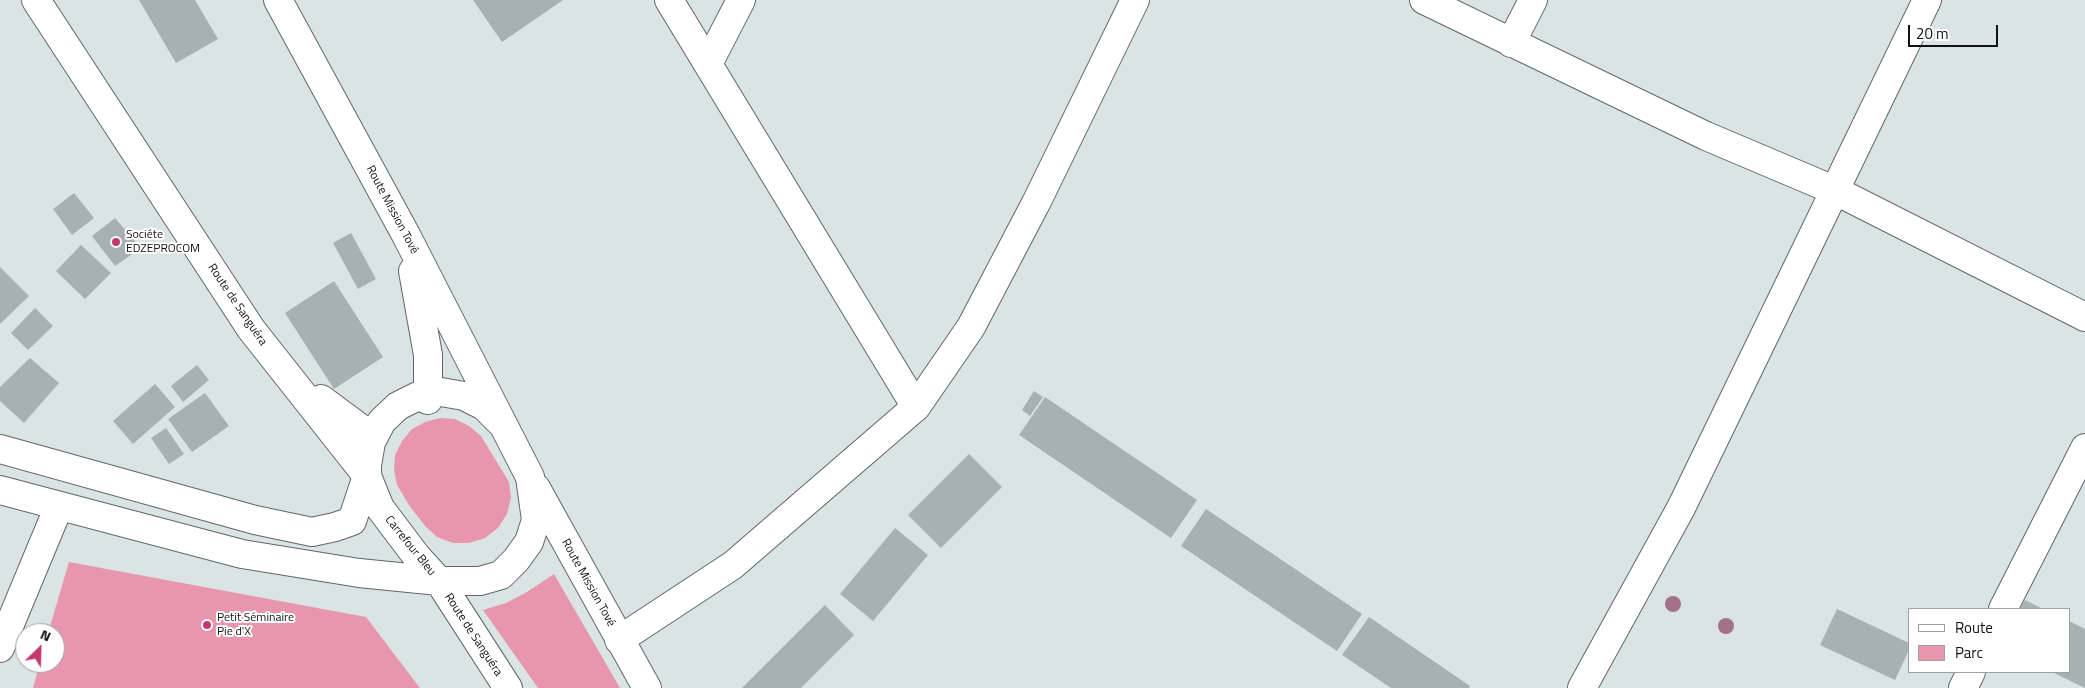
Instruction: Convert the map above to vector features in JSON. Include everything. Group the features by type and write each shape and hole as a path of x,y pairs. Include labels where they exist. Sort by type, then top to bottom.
{"street":[{"name":"Route de Sanguéra","path":"36,0 251,329 368,477"},
{"name":"Route Mission Tové","path":"278,0 406,236 501,423"},
{"path":"669,0 916,407"},
{"path":"708,64 741,0"},
{"path":"620,640 733,565 916,407 971,327 1037,201 1136,0"},
{"path":"1424,0 1706,136 1836,191 2085,317"},
{"path":"1511,43 1533,0"},
{"path":"1582,688 1681,508 1928,0"},
{"path":"406,236 428,355 428,400 418,396"},
{"path":"251,329 312,390 354,426 371,436 382,421"},
{"name":"Carrefour Bleu","path":"441,392 464,396 484,406 501,423 530,477 535,498 536,520 529,542 516,560 501,575 480,581 439,581 417,557 380,508 368,477 366,465 371,442 382,421 398,406 418,396 441,392"},
{"path":"2004,608 2085,448"},
{"path":"0,449 255,520 312,532 335,528 352,521 368,477"},
{"name":"Route Mission Tové","path":"530,477 647,688"},
{"path":"0,490 242,554 359,572 439,581"},
{"path":"0,648 59,506"},
{"name":"Route de Sanguéra","path":"439,581 508,688"},
{"path":"1963,688 1970,673"}],"green space":[{"path":"440,418 455,419 469,426 481,436 509,482 511,498 507,514 498,528 485,538 469,543 453,543 437,537 425,526 397,485 394,470 395,455 402,441 412,429 425,422"},
{"name":"Petit Séminaire Pie d'X","path":"69,562 366,617 420,688 33,688 37,673 65,673 65,623 51,623"},
{"path":"554,574 620,688 538,688 483,610 506,603"}],"building":[{"path":"139,0 195,0 218,39 176,63"},
{"path":"473,0 563,0 502,42"},
{"path":"74,193 94,218 72,235 53,209"},
{"name":"Sociéte EDZEPROCOM","path":"115,218 141,248 115,266 92,236"},
{"path":"351,233 376,279 358,289 333,243"},
{"path":"81,245 111,273 85,299 56,271"},
{"path":"0,267 29,296 0,324"},
{"path":"334,281 383,357 334,389 285,313"},
{"path":"35,308 53,326 28,350 11,333"},
{"path":"30,358 59,383 24,423 0,401 0,387"},
{"path":"197,365 209,380 183,402 171,386"},
{"path":"155,384 175,407 133,444 113,421"},
{"path":"1034,391 1043,397 1030,416 1022,410"},
{"path":"205,393 229,426 192,452 168,419"},
{"path":"1045,397 1197,500 1171,538 1019,435"},
{"path":"166,428 184,454 169,464 151,438"},
{"path":"969,454 1002,487 941,548 908,515"},
{"path":"1206,509 1362,614 1337,651 1181,546"},
{"path":"895,528 928,555 873,621 840,594"},
{"path":"2025,600 2041,608 2021,608"},
{"path":"825,605 854,635 801,688 742,688"},
{"path":"1837,609 1908,643 1908,652 1895,680 1820,645"},
{"path":"1369,617 1470,686 1469,688 1391,688 1342,655"},
{"path":"2070,622 2085,629 2085,688 2054,673 2070,673"}],"place":[{"name":"Sociéte EDZEPROCOM","path":"116,242"},
{"name":"Petit Séminaire Pie d'X","path":"207,625"}]}
